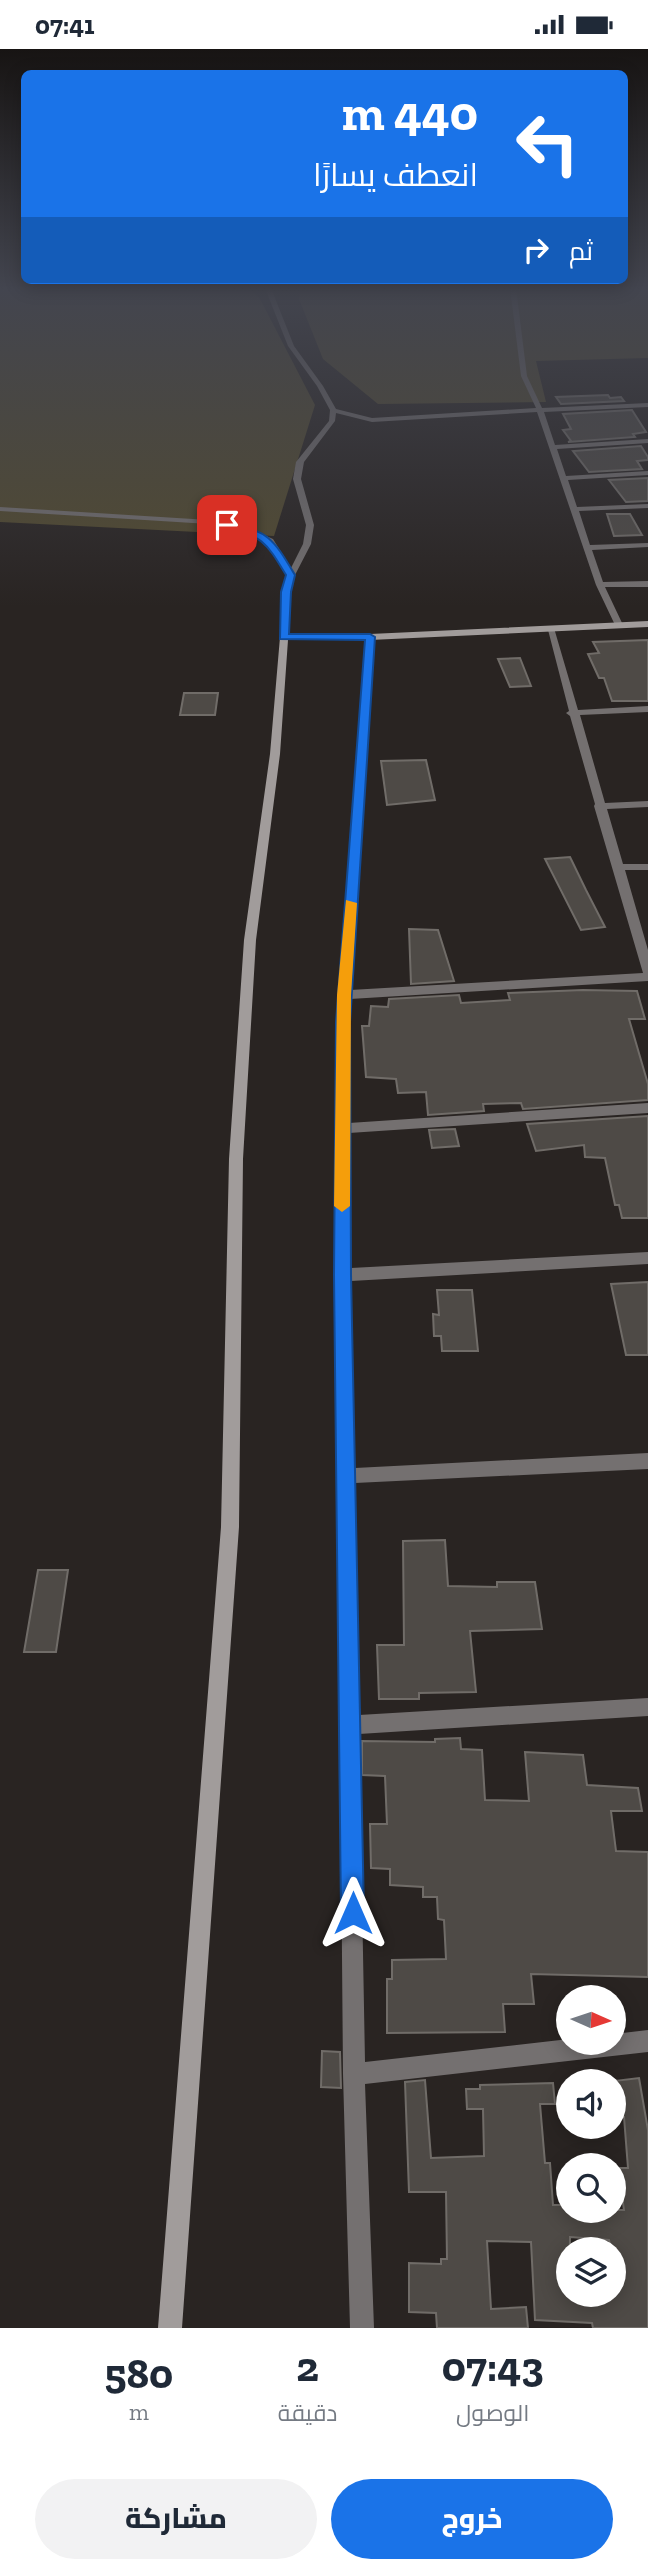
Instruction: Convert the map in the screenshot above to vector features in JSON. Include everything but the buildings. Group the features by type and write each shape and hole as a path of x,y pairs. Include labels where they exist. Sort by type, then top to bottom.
{"street":[{"path":"170,2328 230,1527 236,1145 250,940 275,754 286,592 291,575 307,544 310,525 297,479 300,462 332,421 333,410 325,394"},
{"path":"533,394 600,585 619,625"},
{"path":"333,410 349,417 372,420 648,405"},
{"path":"552,447 648,441"},
{"path":"563,478 648,473"},
{"path":"574,509 648,506"},
{"path":"0,509 209,522 244,528 270,541 291,575"},
{"path":"587,548 648,545"},
{"path":"600,585 648,584"},
{"path":"284,637 370,637 648,624"},
{"path":"344,995 648,974 646,958 599,806 550,628"},
{"path":"362,2328 354,2074 342,1128 344,995 370,637"},
{"path":"572,713 648,709"},
{"path":"599,806 648,804"},
{"path":"618,866 648,867"},
{"path":"342,1128 648,1108"},
{"path":"343,1275 648,1258"},
{"path":"348,1476 648,1461"},
{"path":"351,1725 648,1707"},
{"path":"354,2074 648,2041"}],"shaded area":[{"path":"0,394 309,394 315,405 274,536 0,522"},
{"path":"366,394 544,394 546,402 378,404"}],"slow traffic":[{"path":"342,1206 344,995 351,903"}],"route":[{"path":"227,525 244,528 270,541 291,575 286,592 284,637 370,637 343,1022 343,1275 353,1913"}]}
